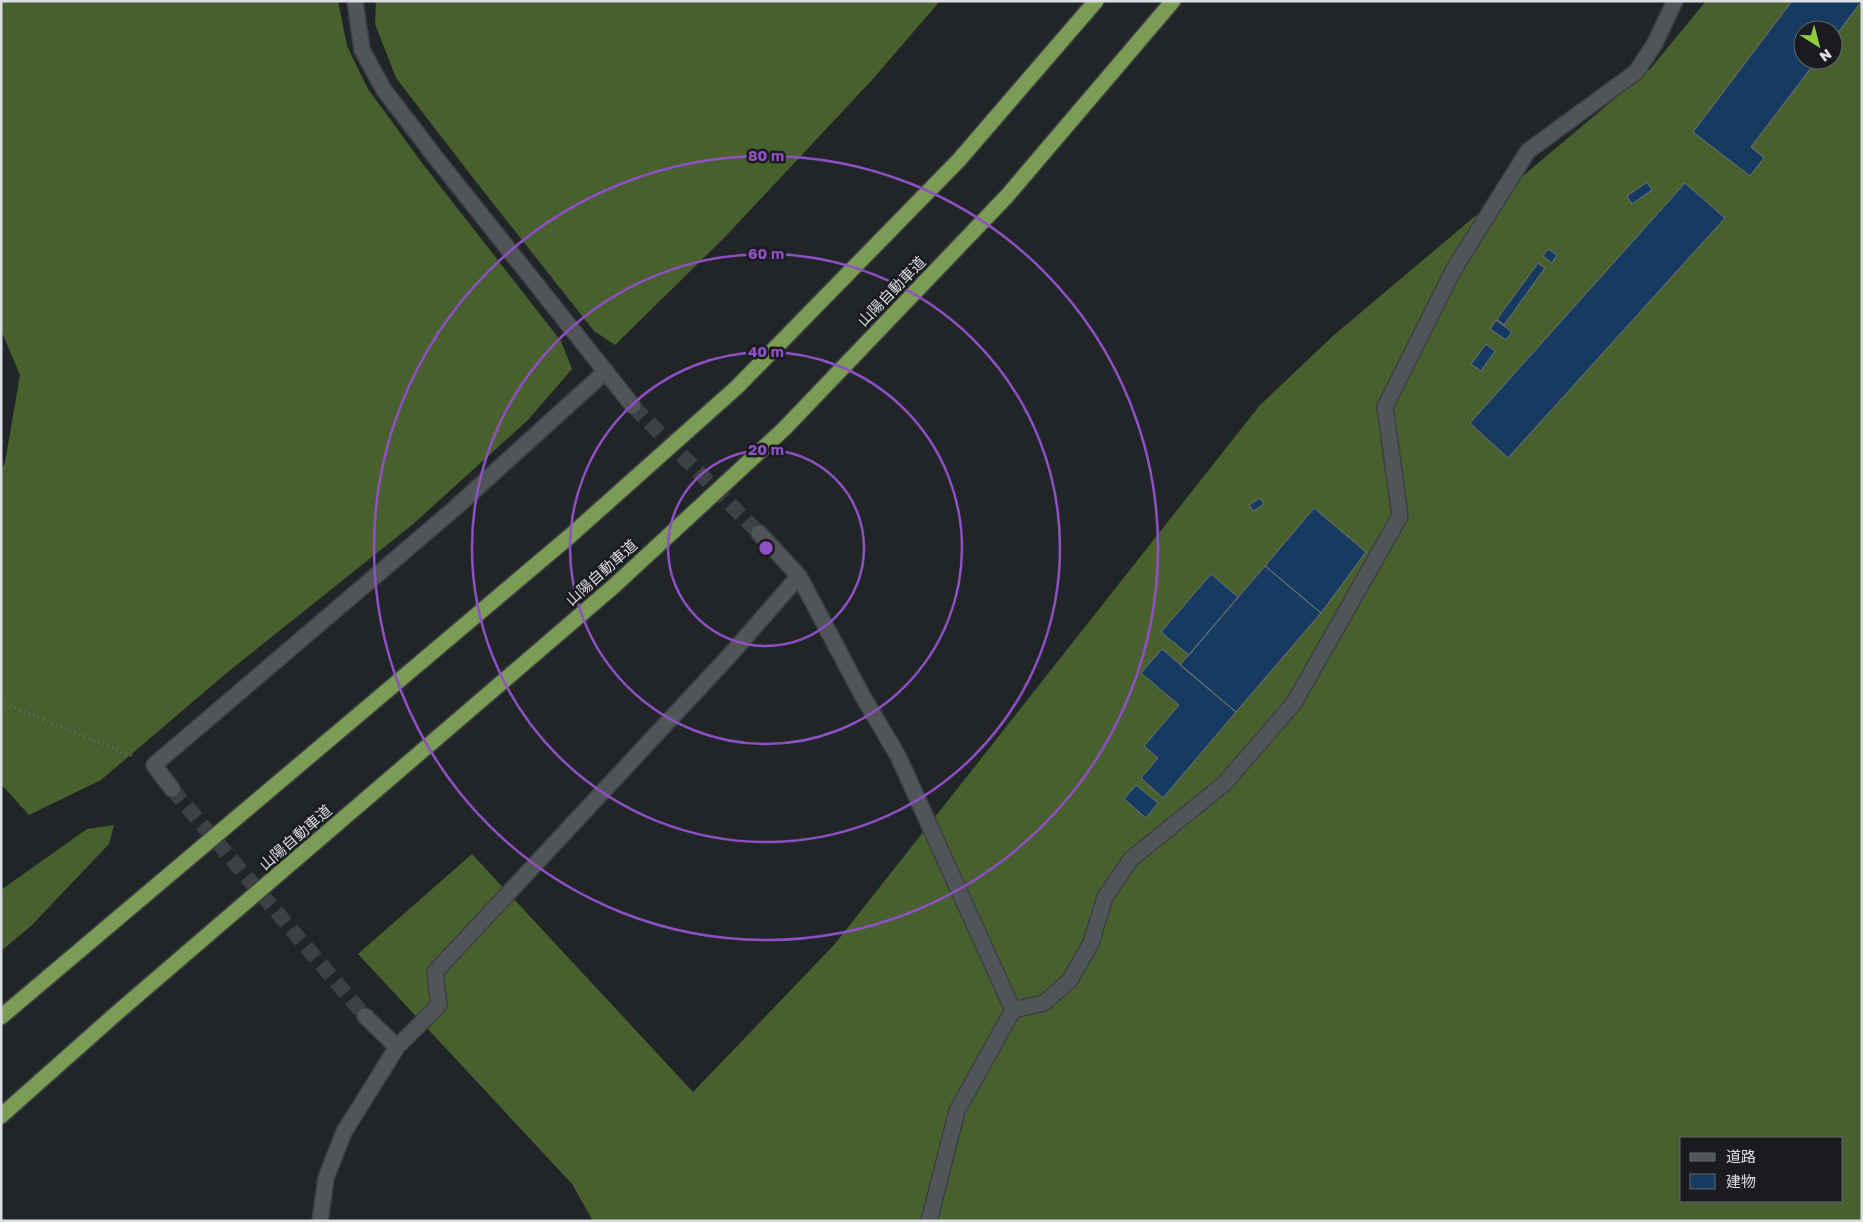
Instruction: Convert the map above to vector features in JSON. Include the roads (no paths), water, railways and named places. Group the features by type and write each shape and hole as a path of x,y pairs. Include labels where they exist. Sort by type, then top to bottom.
{"highway":[{"path":"1,1017 570,536 737,387 958,160 1096,1"},
{"name":"山陽自動車道","path":"1,1116 118,1012 614,586 784,429 1007,196 1173,1"}],"street":[{"path":"355,1 362,50 384,90 633,406"},
{"path":"1013,1010 1044,1004 1070,980 1091,943 1105,897 1131,859 1224,784 1294,704 1400,516 1385,407 1454,269 1528,151 1636,72 1654,44 1675,1"},
{"path":"172,788 154,765 454,509 606,371"},
{"path":"759,533 799,576 862,695 898,756 1013,1010"},
{"path":"320,1221 326,1178 344,1132 397,1047 439,1005 435,972 730,655 799,576"},
{"path":"929,1221 957,1111 1013,1010"},
{"path":"365,1016 397,1047"}],"tunnel":[{"path":"633,406 759,533"},
{"path":"172,789 365,1016"}]}
